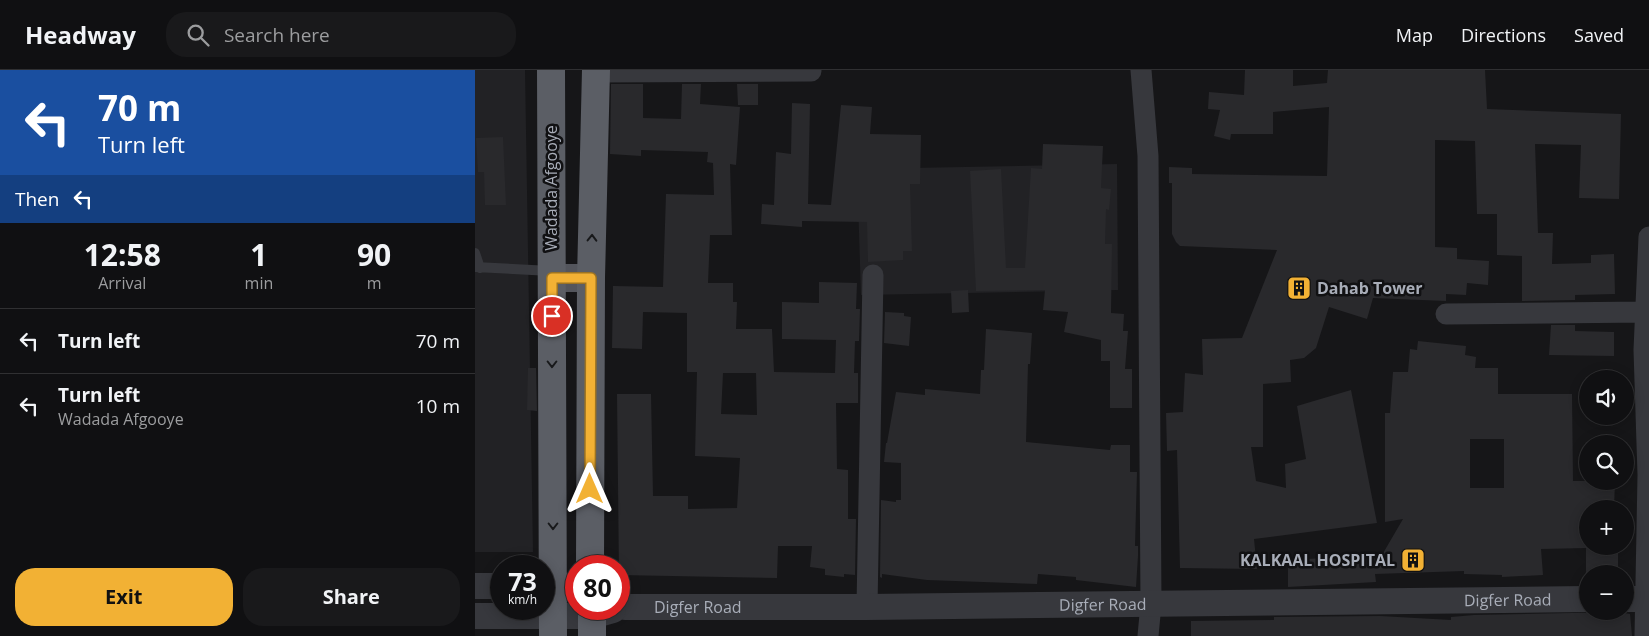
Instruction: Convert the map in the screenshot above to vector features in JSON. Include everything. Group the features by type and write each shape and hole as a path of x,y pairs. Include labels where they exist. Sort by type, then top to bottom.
{"highway":[{"name":"Wadada Afgooye","path":"551,70 552,274 558,585 553,626"},
{"path":"590,555 591,278 596,71"}],"main road":[{"path":"552,274 591,278"}],"street":[{"path":"1141,70 1148,156 1151,604 1148,636"},
{"path":"596,71 811,71"},
{"path":"1645,636 1639,599 1648,475 1645,312 1649,237"},
{"path":"867,606 873,275"},
{"path":"1446,314 1645,312"},
{"path":"475,586 490,586"},
{"name":"Digfer Road","path":"630,607 1579,600"},
{"path":"475,616 553,626 592,620"}],"lane":[{"path":"475,253 477,269 552,274"}],"shaded area":[{"path":"475,70 525,70 533,552 475,552"},
{"path":"1117,164 1118,290 861,295 857,169"}],"building":[{"path":"1245,70 1293,70 1293,86 1327,83 1328,70 1485,70 1487,109 1621,114 1619,199 1579,198 1581,145 1535,144 1538,233 1553,233 1552,264 1591,263 1591,255 1614,254 1615,294 1575,295 1575,300 1522,301 1522,256 1497,255 1497,214 1477,214 1475,141 1435,140 1435,247 1457,248 1457,259 1489,261 1488,285 1467,283 1466,295 1446,294 1446,301 1373,298 1367,319 1329,307 1316,348 1304,358 1290,360 1291,382 1263,384 1263,447 1251,447 1256,481 1286,488 1285,464 1306,459 1297,406 1351,390 1377,523 1254,539 1257,569 1180,568 1177,450 1167,451 1166,413 1183,412 1185,373 1203,375 1202,339 1242,338 1277,250 1180,246 1172,234 1172,183 1169,183 1169,167 1192,168 1192,174 1327,176 1329,107 1273,112 1273,134 1231,134 1230,140 1214,136 1220,110 1208,109 1209,92 1244,95"},
{"path":"611,84 643,84 643,118 681,119 682,84 701,84 700,104 740,107 736,165 730,164 732,235 710,235 708,283 733,283 733,302 737,302 736,329 772,329 774,372 835,373 836,340 782,339 782,302 819,303 819,282 857,283 856,309 860,309 859,341 855,341 854,373 858,373 858,403 836,403 837,469 848,470 848,519 856,519 855,575 844,574 844,577 825,575 825,569 810,567 812,546 778,546 777,578 630,575 630,555 619,555 617,394 651,394 653,496 688,496 688,509 737,508 740,458 695,456 697,372 687,372 687,313 643,312 642,349 612,348 613,286 663,287 666,194 714,195 713,163 707,162 708,152 641,150 641,156 610,154","holes":["723,373 756,373 757,415 721,414"]},
{"path":"737,84 758,84 758,105 738,105"},
{"path":"792,103 810,104 808,204 831,205 841,105 872,107 870,134 921,135 920,184 910,184 912,251 903,251 903,260 868,262 867,222 802,221 802,227 761,224 762,204 774,205 776,152 791,154"},
{"path":"503,137 506,205 485,205 484,172 478,172 476,138"},
{"path":"1043,144 1103,146 1101,188 1111,189 1109,210 1106,209 1105,244 1112,244 1111,313 1124,314 1123,331 1128,331 1125,369 1132,369 1132,408 1110,408 1110,361 1101,361 1101,340 1064,332 1068,312 1043,310 1045,290 976,291 970,171 1001,169 1006,268 1025,268 1031,168 1042,169"},
{"path":"968,290 969,312 952,313 951,291"},
{"path":"885,312 904,313 904,316 911,317 909,346 884,343"},
{"path":"1551,325 1575,325 1575,331 1614,332 1614,356 1549,355"},
{"path":"986,329 1032,333 1030,364 1028,364 1026,442 1110,450 1111,445 1130,445 1130,472 1137,472 1135,546 1138,546 1138,556 1136,587 1076,580 1076,577 1038,574 1037,584 927,580 882,574 882,578 880,577 881,500 896,502 896,500 901,500 901,463 884,462 896,392 925,395 925,389 980,394 981,370 984,370"},
{"path":"1418,341 1466,346 1465,355 1476,357 1475,368 1498,368 1498,394 1572,394 1573,481 1579,481 1579,490 1615,490 1614,500 1579,500 1579,548 1541,549 1543,575 1502,577 1502,575 1464,574 1464,571 1375,574 1376,582 1288,587 1288,560 1382,555 1403,519 1385,522 1385,413 1390,413 1393,372 1408,372 1410,349 1417,350","holes":["1470,439 1504,439 1504,488 1470,488"]},
{"path":"528,368 536,368 537,411 527,410"},
{"path":"1586,555 1618,555 1618,565 1586,565"},
{"path":"1579,613 1579,620 1631,620 1632,636 1191,636 1191,621 1274,620 1274,617 1380,616 1451,620 1451,617"}],"place":[{"name":"Dahab Tower","path":"1299,288"},
{"name":"KALKAAL HOSPITAL","path":"1413,560"}],"route":[{"path":"552,316 552,278 591,278 590,489"}]}
